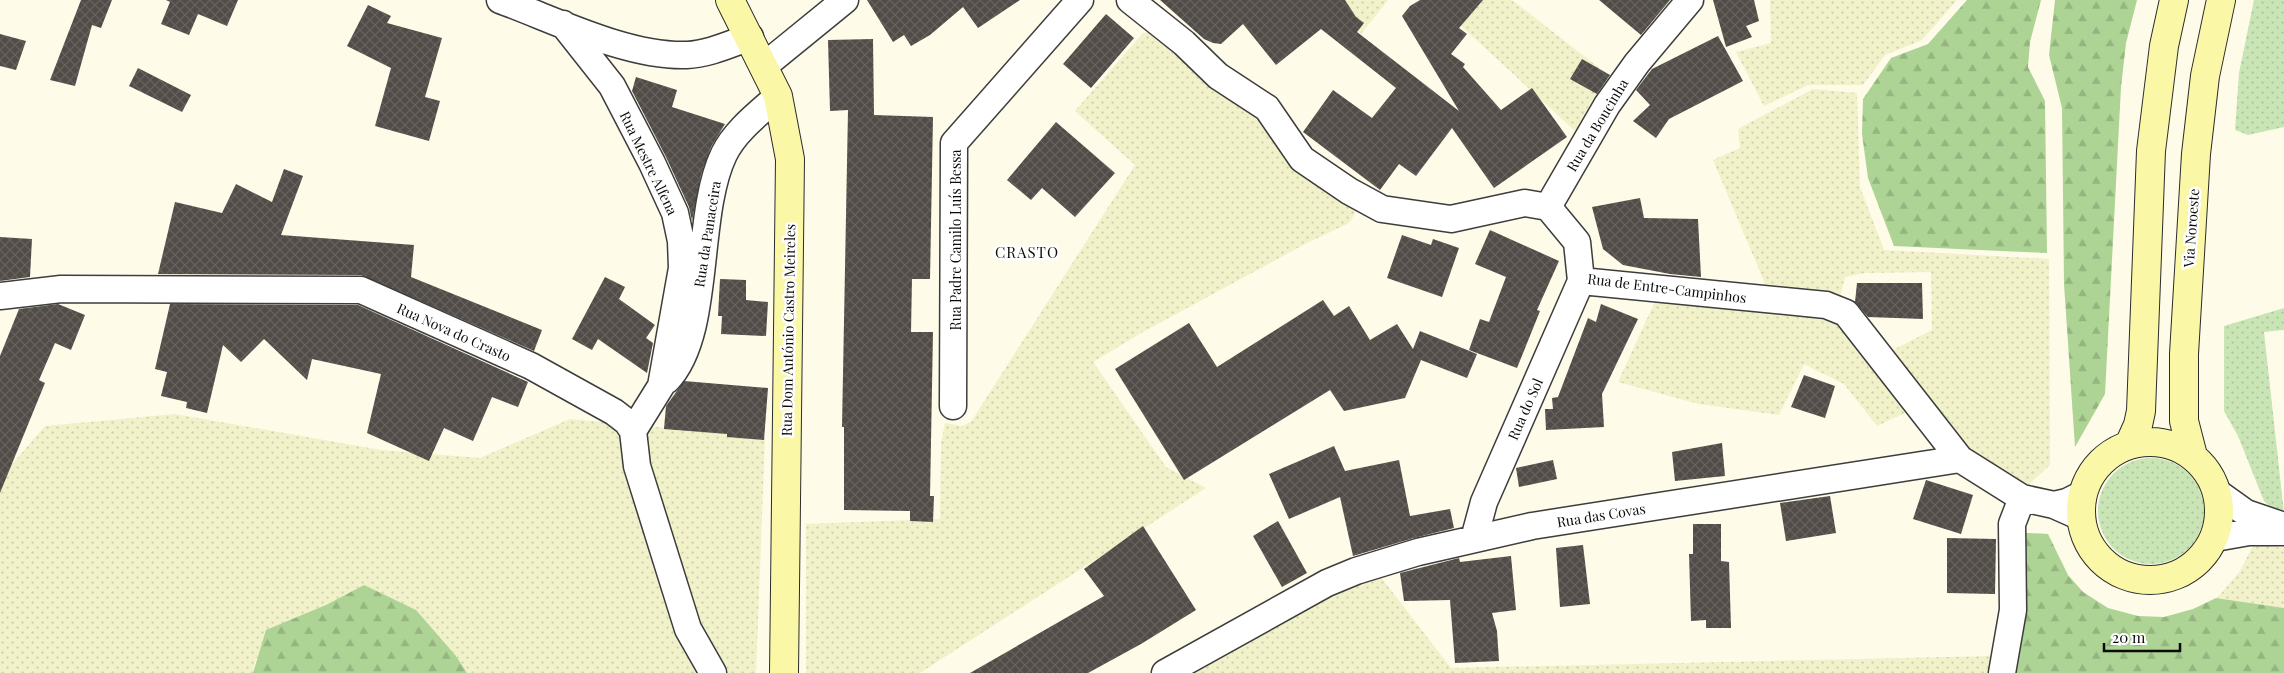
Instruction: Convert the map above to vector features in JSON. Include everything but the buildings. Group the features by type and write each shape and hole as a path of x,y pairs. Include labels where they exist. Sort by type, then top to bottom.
{"main road":[{"name":"Rua Dom António Castro Meireles","path":"730,0 778,96 790,159 784,673"},
{"path":"2129,445 2138,425 2141,411 2151,151 2164,46 2174,0"},
{"name":"Via Noroeste","path":"2194,456 2184,421 2184,354 2196,154 2205,76 2220,0"},
{"path":"2152,441 2174,446 2194,456 2209,473 2218,493 2220,516 2215,538 2203,556 2186,571 2165,579 2142,580 2119,574 2100,560 2087,540 2082,506 2092,472 2108,456 2129,445 2152,441"}],"street":[{"path":"500,0 550,14 593,36 638,48 686,55 716,49 750,37"},
{"path":"764,66 845,0"},
{"name":"Rua Padre Camilo Luís Bessa","path":"954,406 954,143 1080,0"},
{"path":"1130,0 1184,43 1218,76 1267,108 1302,159 1349,191 1382,209 1451,219 1525,202 1548,207"},
{"name":"Rua da Boucinha","path":"1548,207 1607,105 1637,62 1690,0"},
{"name":"Rua Mestre Alfena","path":"550,14 612,86 676,213 681,241 682,268 661,386 633,431"},
{"name":"Rua da Panaceira","path":"661,386 672,375 684,356 693,323 711,196 724,154 733,139 778,96"},
{"name":"Rua de Entre-Campinhos","path":"1548,207 1577,242 1582,280 1826,305 1846,313 1960,459"},
{"name":"Rua do Sol","path":"1474,539 1484,502 1582,280"},
{"name":"Rua Nova do Crasto","path":"0,296 60,289 361,290 530,366 614,412 627,422 633,431"},
{"path":"633,431 637,466 688,629 713,673"},
{"path":"1960,459 2022,498 2054,506 2082,506"},
{"name":"Rua das Covas","path":"1165,673 1327,583 1356,571 1409,555 1532,526 1960,459"},
{"path":"2218,493 2246,513 2284,526"},
{"path":"2002,673 2013,610 2012,524 2022,498"},
{"path":"2215,538 2249,532 2284,532"}],"green space":[{"path":"1315,0 1388,0 1361,34 1349,27"},
{"path":"1433,0 1512,0 1607,74 1575,131"},
{"path":"1770,0 1957,0 1922,40 1885,55 1863,85 1808,85 1764,106 1736,52 1771,43"},
{"path":"1967,0 2041,0 2030,42 2028,67 2045,101 2047,253 1894,246 1868,178 1862,134 1863,99 1891,58 1928,44"},
{"path":"2055,0 2137,0 2126,43 2121,87 2105,394 2075,447 2064,284 2062,108 2049,55"},
{"path":"2254,0 2284,0 2284,127 2248,135 2235,130 2239,73"},
{"path":"1153,32 1180,58 1216,84 1263,113 1360,205 1349,223 1305,244 1141,333 1093,362 1166,467 1206,488 920,673 806,673 806,524 940,519 941,444 945,423 962,426 971,422 1135,165 1075,111 1143,33"},
{"path":"1813,89 1857,93 1860,187 1884,250 2049,259 2050,465 2028,485 1987,466 1949,428 1887,353 1932,330 1931,272 1865,273 1845,277 1839,301 1766,286 1713,160 1740,148 1738,129"},
{"path":"1656,299 1794,311 1844,325 1909,411 1877,426 1844,384 1804,364 1779,415 1699,404 1618,382"},
{"path":"2284,308 2284,330 2264,332 2284,513 2275,512 2264,501 2238,436 2224,411 2224,326"},
{"path":"175,414 381,450 480,458 570,419 765,437 756,673 467,673 456,656 364,585 326,605 256,659 253,673 0,673 0,478 45,426"},
{"path":"2151,458 2171,462 2189,473 2200,491 2204,511 2200,531 2189,549 2171,560 2151,564 2131,560 2113,549 2102,531 2098,511 2102,491 2113,473 2131,462"},
{"path":"2026,533 2048,534 2068,575 2083,592 2108,608 2138,616 2164,617 2193,609 2216,598 2284,608 2284,673 2012,673 2023,536"},
{"path":"2254,544 2284,548 2284,608 2217,598 2240,571"},
{"path":"1380,576 1451,668 1994,656 1990,673 1195,673 1311,603"},
{"path":"364,585 416,610 456,656 467,673 253,673 266,630 326,605"}],"district":[{"name":"CRASTO","path":"1027,252"}]}
